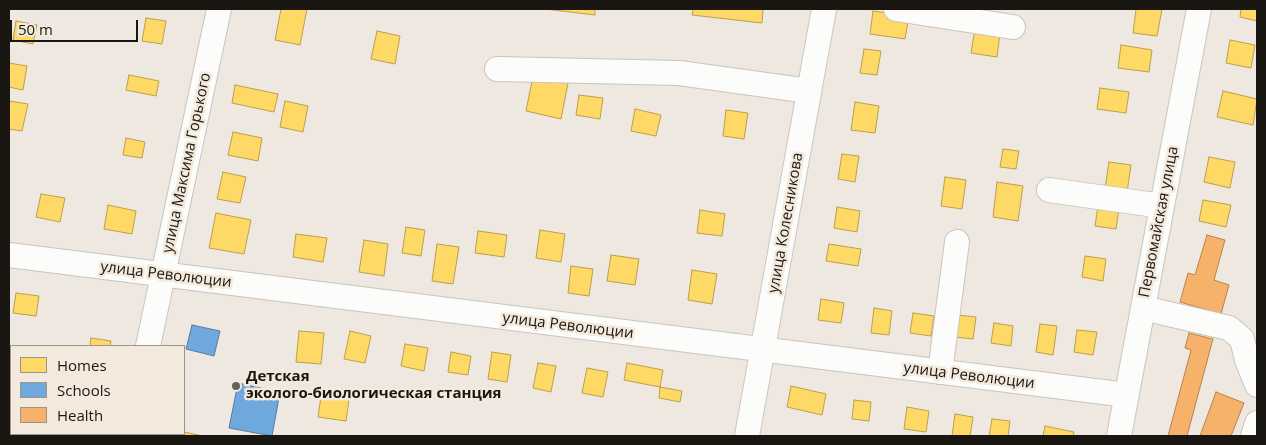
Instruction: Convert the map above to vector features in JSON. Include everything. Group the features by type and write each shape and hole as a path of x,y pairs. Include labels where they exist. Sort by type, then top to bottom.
{"street":[{"name":"улица Максима Горького","path":"148,345 219,9"},
{"name":"улица Колесникова","path":"747,436 824,9"},
{"path":"896,9 1013,27"},
{"name":"Первомайская улица","path":"1119,436 1199,9"},
{"path":"497,69 679,73 810,91"},
{"path":"1050,190 1162,206"},
{"path":"940,372 957,242"},
{"name":"улица Революции","path":"9,255 1127,396"},
{"path":"1143,308 1229,328 1242,338 1247,360 1257,385"},
{"path":"1253,436 1257,423"}],"building: Homes":[{"path":"281,9 307,9 300,45 275,40"},
{"path":"545,9 595,9 595,15"},
{"path":"693,9 763,9 762,23 692,15"},
{"path":"1136,9 1162,9 1157,36 1133,33"},
{"path":"1241,9 1257,9 1257,21 1240,17"},
{"path":"873,11 909,16 905,39 870,34"},
{"path":"146,18 166,21 162,44 142,41"},
{"path":"16,21 37,25 33,44 13,40"},
{"path":"975,29 1000,33 997,57 971,53"},
{"path":"377,31 400,36 395,64 371,59"},
{"path":"1230,40 1255,45 1251,68 1226,63"},
{"path":"1121,45 1152,50 1149,72 1118,68"},
{"path":"864,49 881,51 877,75 860,73"},
{"path":"9,63 27,66 23,90 9,87"},
{"path":"129,75 159,81 156,96 126,90"},
{"path":"533,76 568,83 561,119 526,111"},
{"path":"235,85 278,94 274,112 232,103"},
{"path":"1100,88 1129,92 1126,113 1097,109"},
{"path":"1223,91 1257,99 1253,125 1217,117"},
{"path":"579,95 603,98 600,119 576,115"},
{"path":"9,101 28,104 22,131 9,129"},
{"path":"285,101 308,106 303,132 280,127"},
{"path":"855,102 879,106 875,133 851,130"},
{"path":"635,109 661,115 656,136 631,131"},
{"path":"726,110 748,113 744,139 723,136"},
{"path":"233,132 262,138 258,161 228,155"},
{"path":"126,138 145,142 142,158 123,155"},
{"path":"1003,149 1019,151 1016,169 1000,167"},
{"path":"842,154 859,156 855,182 838,179"},
{"path":"1209,157 1235,162 1230,188 1204,182"},
{"path":"1109,162 1131,165 1127,192 1105,189"},
{"path":"223,172 246,177 240,203 217,199"},
{"path":"945,177 966,180 962,209 941,206"},
{"path":"997,182 1023,186 1018,221 993,217"},
{"path":"41,194 65,198 60,222 36,217"},
{"path":"1203,200 1231,205 1226,227 1199,221"},
{"path":"108,205 136,211 132,234 104,229"},
{"path":"1098,206 1119,209 1116,229 1095,226"},
{"path":"837,207 860,211 857,232 834,228"},
{"path":"700,210 725,214 722,236 697,233"},
{"path":"216,213 251,220 244,254 209,248"},
{"path":"406,227 425,230 421,256 402,253"},
{"path":"540,230 565,234 561,262 536,258"},
{"path":"478,231 507,235 504,257 475,253"},
{"path":"296,234 327,238 323,262 293,257"},
{"path":"364,240 388,244 384,276 359,272"},
{"path":"437,244 459,247 453,284 432,281"},
{"path":"829,244 861,249 858,266 826,261"},
{"path":"611,255 639,259 635,285 607,281"},
{"path":"1085,256 1106,259 1103,281 1082,277"},
{"path":"571,266 593,269 589,296 568,293"},
{"path":"692,270 717,274 712,304 688,300"},
{"path":"16,293 39,296 36,316 13,313"},
{"path":"821,299 844,303 841,323 818,320"},
{"path":"874,308 892,311 889,335 871,333"},
{"path":"913,313 934,316 931,336 910,333"},
{"path":"957,315 976,317 973,339 954,337"},
{"path":"994,323 1013,326 1011,346 991,343"},
{"path":"1040,324 1057,326 1053,355 1036,352"},
{"path":"1077,330 1097,332 1093,355 1074,352"},
{"path":"299,331 324,333 321,364 296,362"},
{"path":"350,331 371,336 365,363 344,359"},
{"path":"91,338 111,341 110,345 90,345"},
{"path":"405,344 428,348 424,371 401,366"},
{"path":"451,352 471,356 468,375 448,372"},
{"path":"492,352 511,355 507,382 488,379"},
{"path":"538,363 556,366 551,392 533,388"},
{"path":"627,363 663,370 660,387 624,380"},
{"path":"587,368 608,372 603,397 582,393"},
{"path":"791,386 826,394 822,415 787,407"},
{"path":"660,387 682,391 680,402 659,398"},
{"path":"321,396 349,399 346,421 318,417"},
{"path":"854,400 871,402 869,421 852,419"},
{"path":"907,407 929,411 926,432 904,429"},
{"path":"955,414 973,417 970,436 952,436"},
{"path":"992,419 1010,421 1008,436 989,436"},
{"path":"1045,426 1074,432 1073,436 1043,436"},
{"path":"185,432 203,436 170,436 185,435"}],"building: Schools":[{"path":"192,325 220,331 214,356 186,349"},
{"path":"238,383 280,392 272,436 229,428"}],"building: Health":[{"path":"1207,235 1225,240 1214,280 1229,285 1221,314 1180,302 1188,273 1195,275"},
{"path":"1189,333 1213,339 1187,436 1168,436 1191,350 1185,348"},
{"path":"1216,392 1244,403 1231,436 1200,436"}],"place":[{"name":"Детская эколого-биологическая станция","path":"236,386"}]}
